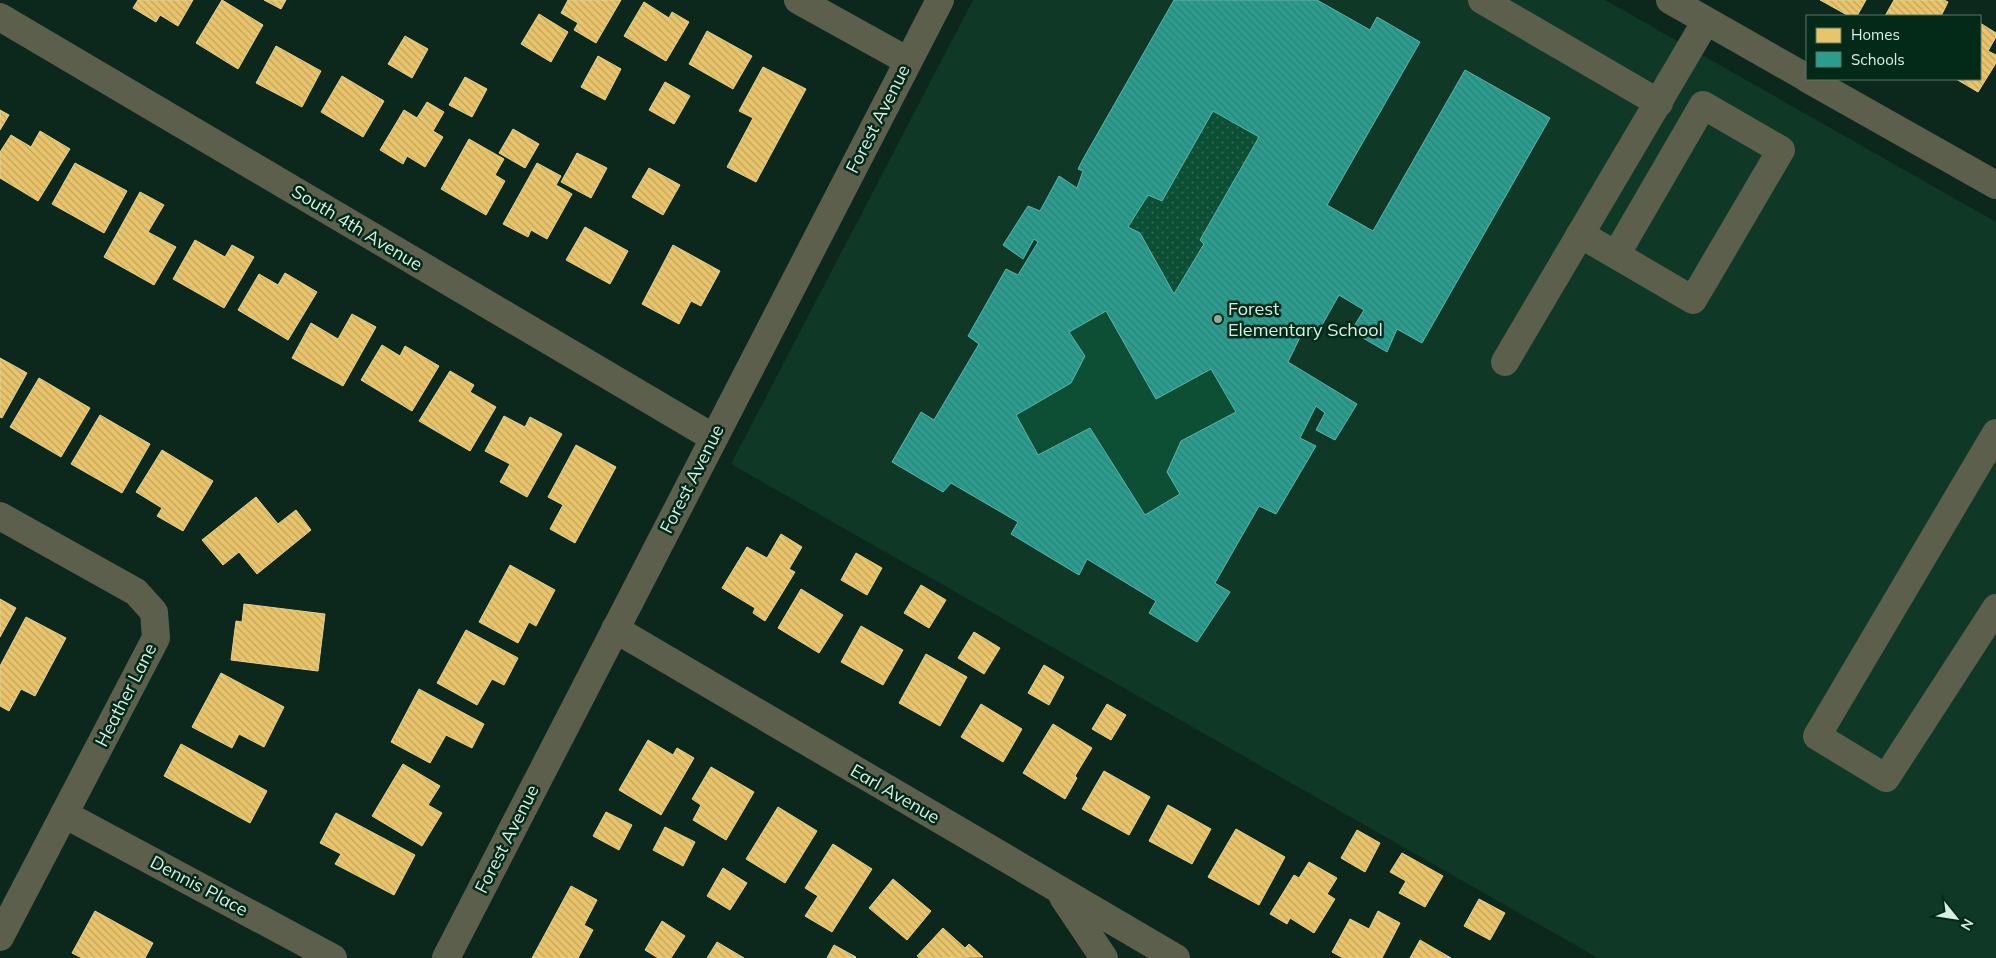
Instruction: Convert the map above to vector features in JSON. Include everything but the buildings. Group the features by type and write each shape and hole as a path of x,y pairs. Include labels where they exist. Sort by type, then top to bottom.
{"street":[{"path":"798,0 908,61"},
{"name":"Forest Avenue","path":"446,958 940,0"},
{"path":"1482,0 1659,103"},
{"path":"1670,0 1806,77"},
{"name":"South 4th Avenue","path":"0,17 714,438"},
{"path":"1505,362 1706,21"},
{"path":"1812,80 1996,185"},
{"path":"1580,234 1693,300 1781,150 1704,105 1616,255"},
{"path":"1996,433 1817,736 1886,778 1996,608"},
{"name":"Heather Lane","path":"0,516 136,592 154,612 156,638 0,937"},
{"name":"Earl Avenue","path":"615,629 1176,958"},
{"name":"Dennis Place","path":"64,814 334,958"},
{"path":"1060,891 1104,958"}],"shaded area":[{"path":"973,0 1605,0 1996,222 1996,958 1598,958 731,464"},
{"path":"1213,111 1259,137 1200,240 1204,244 1174,294 1140,233 1128,227 1148,195 1162,201"},
{"path":"1106,311 1156,399 1211,369 1236,412 1181,441 1167,472 1180,494 1145,515 1090,428 1038,455 1016,415 1071,383 1085,356 1069,332"}],"place":[{"name":"Forest Elementary School","path":"1218,319"}]}
